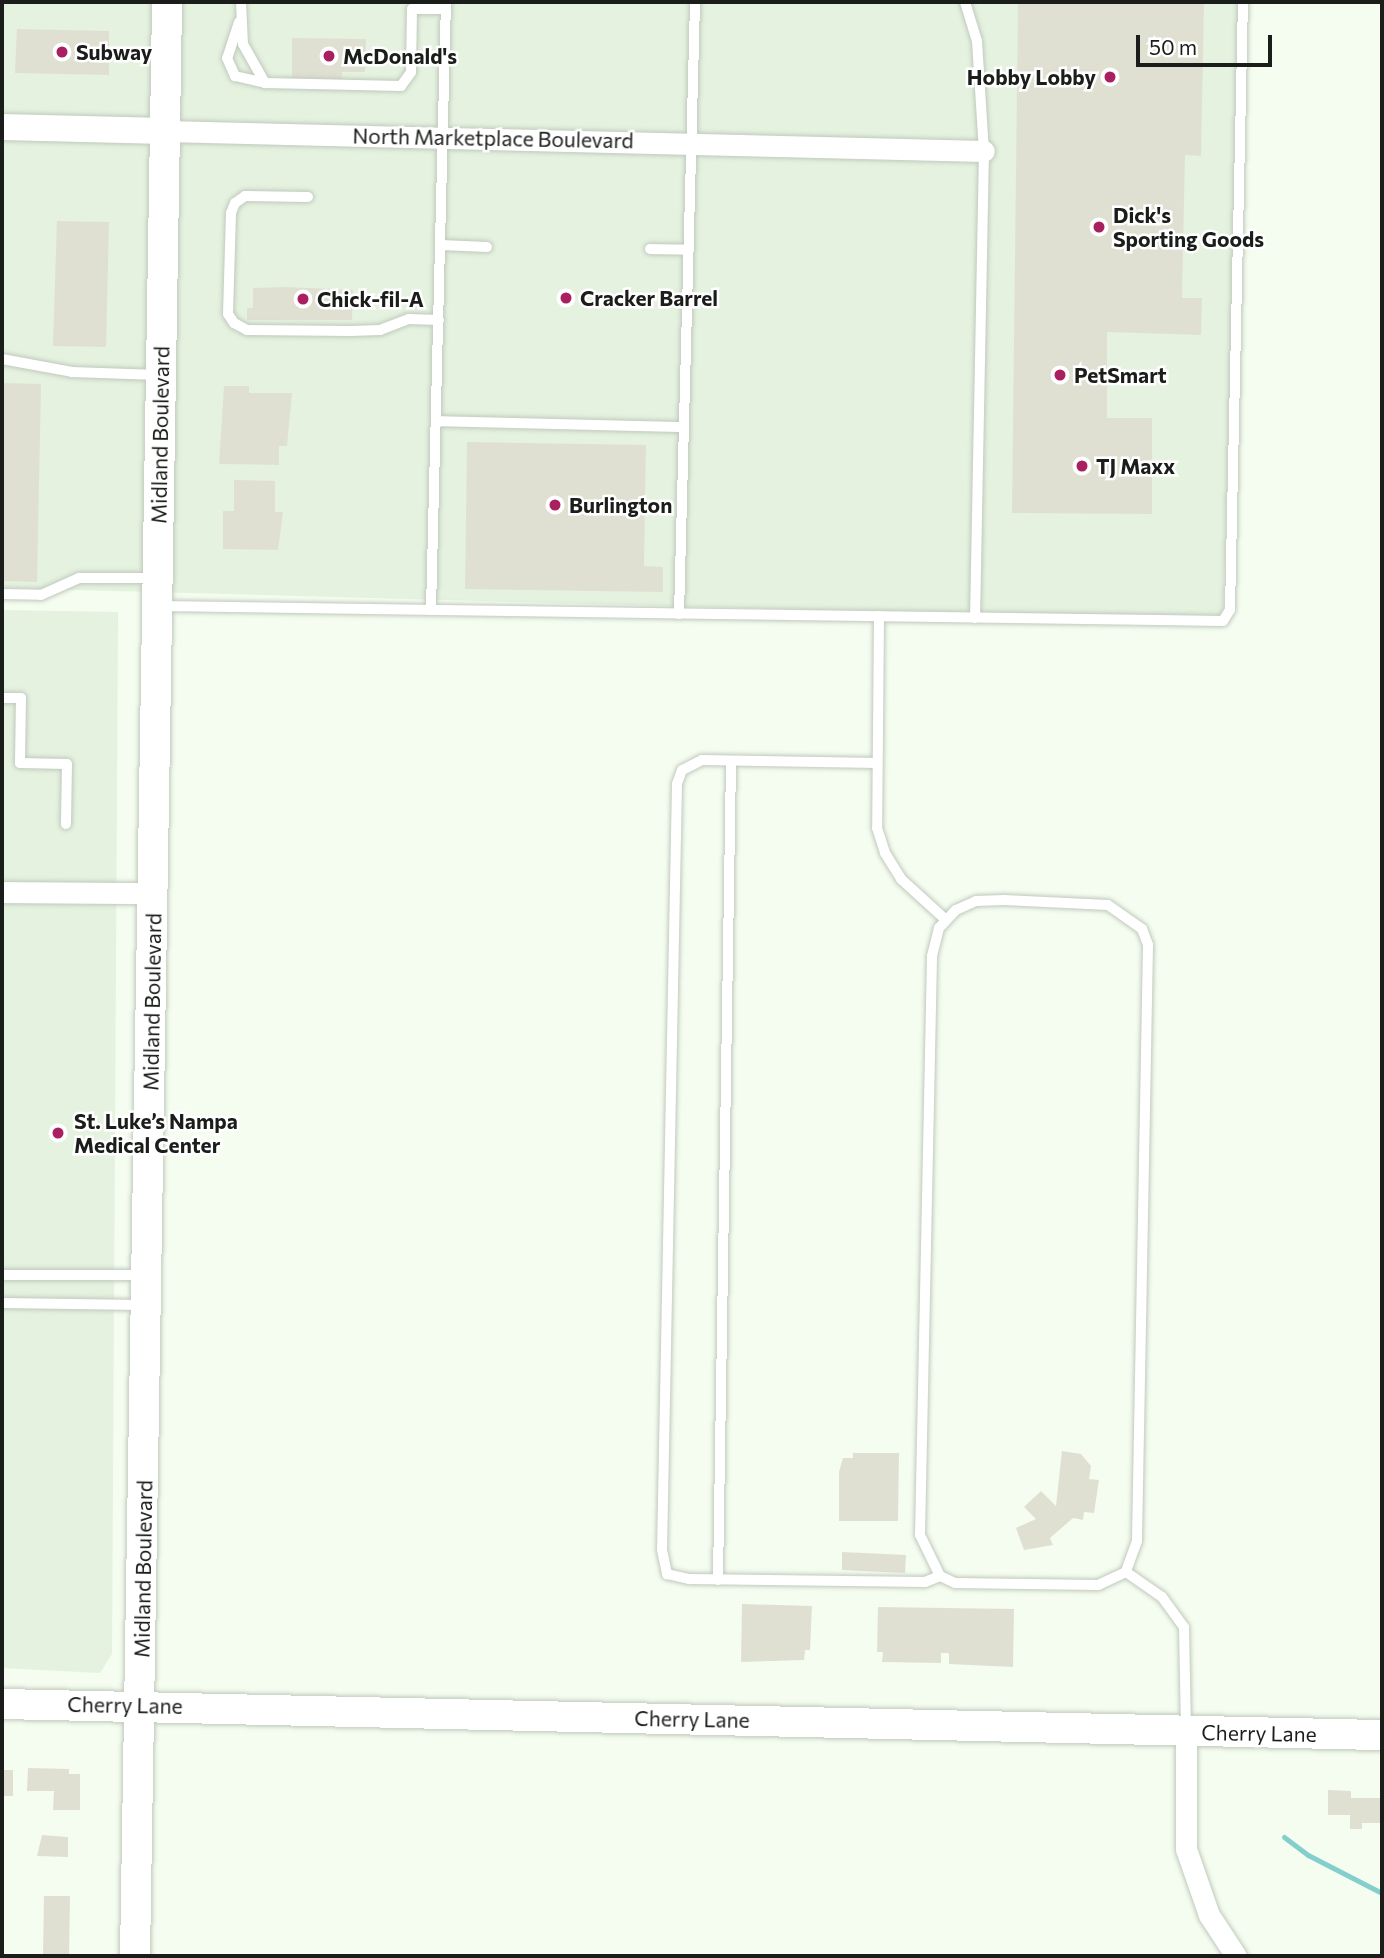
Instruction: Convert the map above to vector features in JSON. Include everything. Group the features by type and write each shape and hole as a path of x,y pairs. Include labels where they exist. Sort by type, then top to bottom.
{"main road":[{"name":"Midland Boulevard","path":"135,1956 167,2"},
{"name":"Cherry Lane","path":"2,1704 141,1705 1382,1735"}],"street":[{"name":"North Marketplace Boulevard","path":"2,127 984,151"},
{"path":"2,892 154,893"},
{"path":"1186,1732 1186,1849 1209,1914 1236,1956"}],"lane":[{"path":"679,614 695,2"},
{"path":"965,2 977,41 984,151 975,618"},
{"path":"2,594 41,595 79,578 158,592 431,610 1223,621 1230,610 1243,2"},
{"path":"241,4 243,44 265,83"},
{"path":"241,19 227,58 235,76 265,83 401,86 411,72 412,9 446,5 431,610"},
{"path":"308,197 246,196 235,203 231,213 231,319 247,330 337,331 380,330 409,319 439,320"},
{"path":"441,246 487,247"},
{"path":"650,249 689,250"},
{"path":"2,359 72,372 160,375"},
{"path":"436,421 684,427"},
{"path":"879,616 877,828 884,853 901,880 945,919"},
{"path":"2,698 21,698 20,763 67,764 66,824"},
{"path":"877,763 702,760 682,769 677,784 662,1550 667,1574 718,1580 925,1582 940,1576"},
{"path":"718,1580 732,761"},
{"path":"976,901 1108,905 1142,929 1148,945 1137,1541 1125,1572 1098,1585 955,1583 940,1576 920,1535 932,956 945,919 964,904 976,901"},
{"path":"2,1275 148,1275"},
{"path":"2,1303 147,1305"},
{"path":"1125,1572 1162,1597 1184,1627 1186,1732"}],"shaded area":[{"path":"2,2 1242,2 1223,621 2,588"},
{"name":"St. Luke’s Nampa Medical Center","path":"2,610 118,612 112,1654 100,1673 2,1668"}],"building":[{"path":"1018,2 1204,2 1201,156 1185,155 1182,298 1202,298 1201,335 1107,332 1107,418 1152,418 1152,514 1012,513"},
{"name":"Subway","path":"17,29 109,31 109,75 15,73"},
{"name":"McDonald's","path":"292,38 366,39 365,72 342,72 342,79 292,78"},
{"path":"57,221 109,222 106,347 53,346"},
{"name":"Chick-fil-A","path":"253,288 353,290 352,320 247,320 247,308 253,308"},
{"path":"2,383 41,384 37,582 2,581"},
{"path":"224,386 249,386 249,393 292,393 287,446 279,446 279,465 219,464"},
{"name":"Burlington","path":"467,442 646,445 644,566 663,567 663,592 465,589"},
{"path":"234,480 275,481 275,512 283,512 278,550 223,549 223,511 234,511"},
{"path":"1062,1451 1081,1454 1091,1466 1089,1479 1099,1480 1094,1513 1084,1512 1083,1520 1073,1518 1050,1538 1053,1545 1024,1550 1016,1528 1036,1519 1024,1507 1041,1491 1056,1506"},
{"path":"853,1453 899,1453 898,1521 839,1521 839,1472 843,1458 853,1458"},
{"path":"842,1552 906,1555 905,1573 842,1570"},
{"path":"742,1604 812,1606 810,1650 805,1650 804,1660 741,1662"},
{"path":"878,1607 1014,1609 1013,1667 949,1664 949,1653 941,1653 941,1663 882,1662 883,1652 877,1652"},
{"path":"28,1768 69,1769 69,1774 80,1774 80,1810 53,1810 54,1791 27,1791"},
{"path":"2,1770 13,1770 13,1796 2,1796"},
{"path":"1328,1790 1351,1791 1351,1798 1382,1798 1382,1823 1362,1823 1362,1829 1350,1829 1350,1815 1328,1815"},
{"path":"42,1835 68,1837 68,1857 37,1856"},
{"path":"44,1896 70,1896 69,1956 43,1956"}],"waterway":[{"path":"1284,1837 1308,1855 1382,1893"}],"place":[{"name":"Subway","path":"62,52"},
{"name":"McDonald's","path":"329,56"},
{"name":"Hobby Lobby","path":"1110,77"},
{"name":"Dick's Sporting Goods","path":"1099,227"},
{"name":"Cracker Barrel","path":"566,298"},
{"name":"Chick-fil-A","path":"303,299"},
{"name":"PetSmart","path":"1060,375"},
{"name":"TJ Maxx","path":"1082,466"},
{"name":"Burlington","path":"555,505"},
{"name":"St. Luke’s Nampa Medical Center","path":"58,1133"}]}
